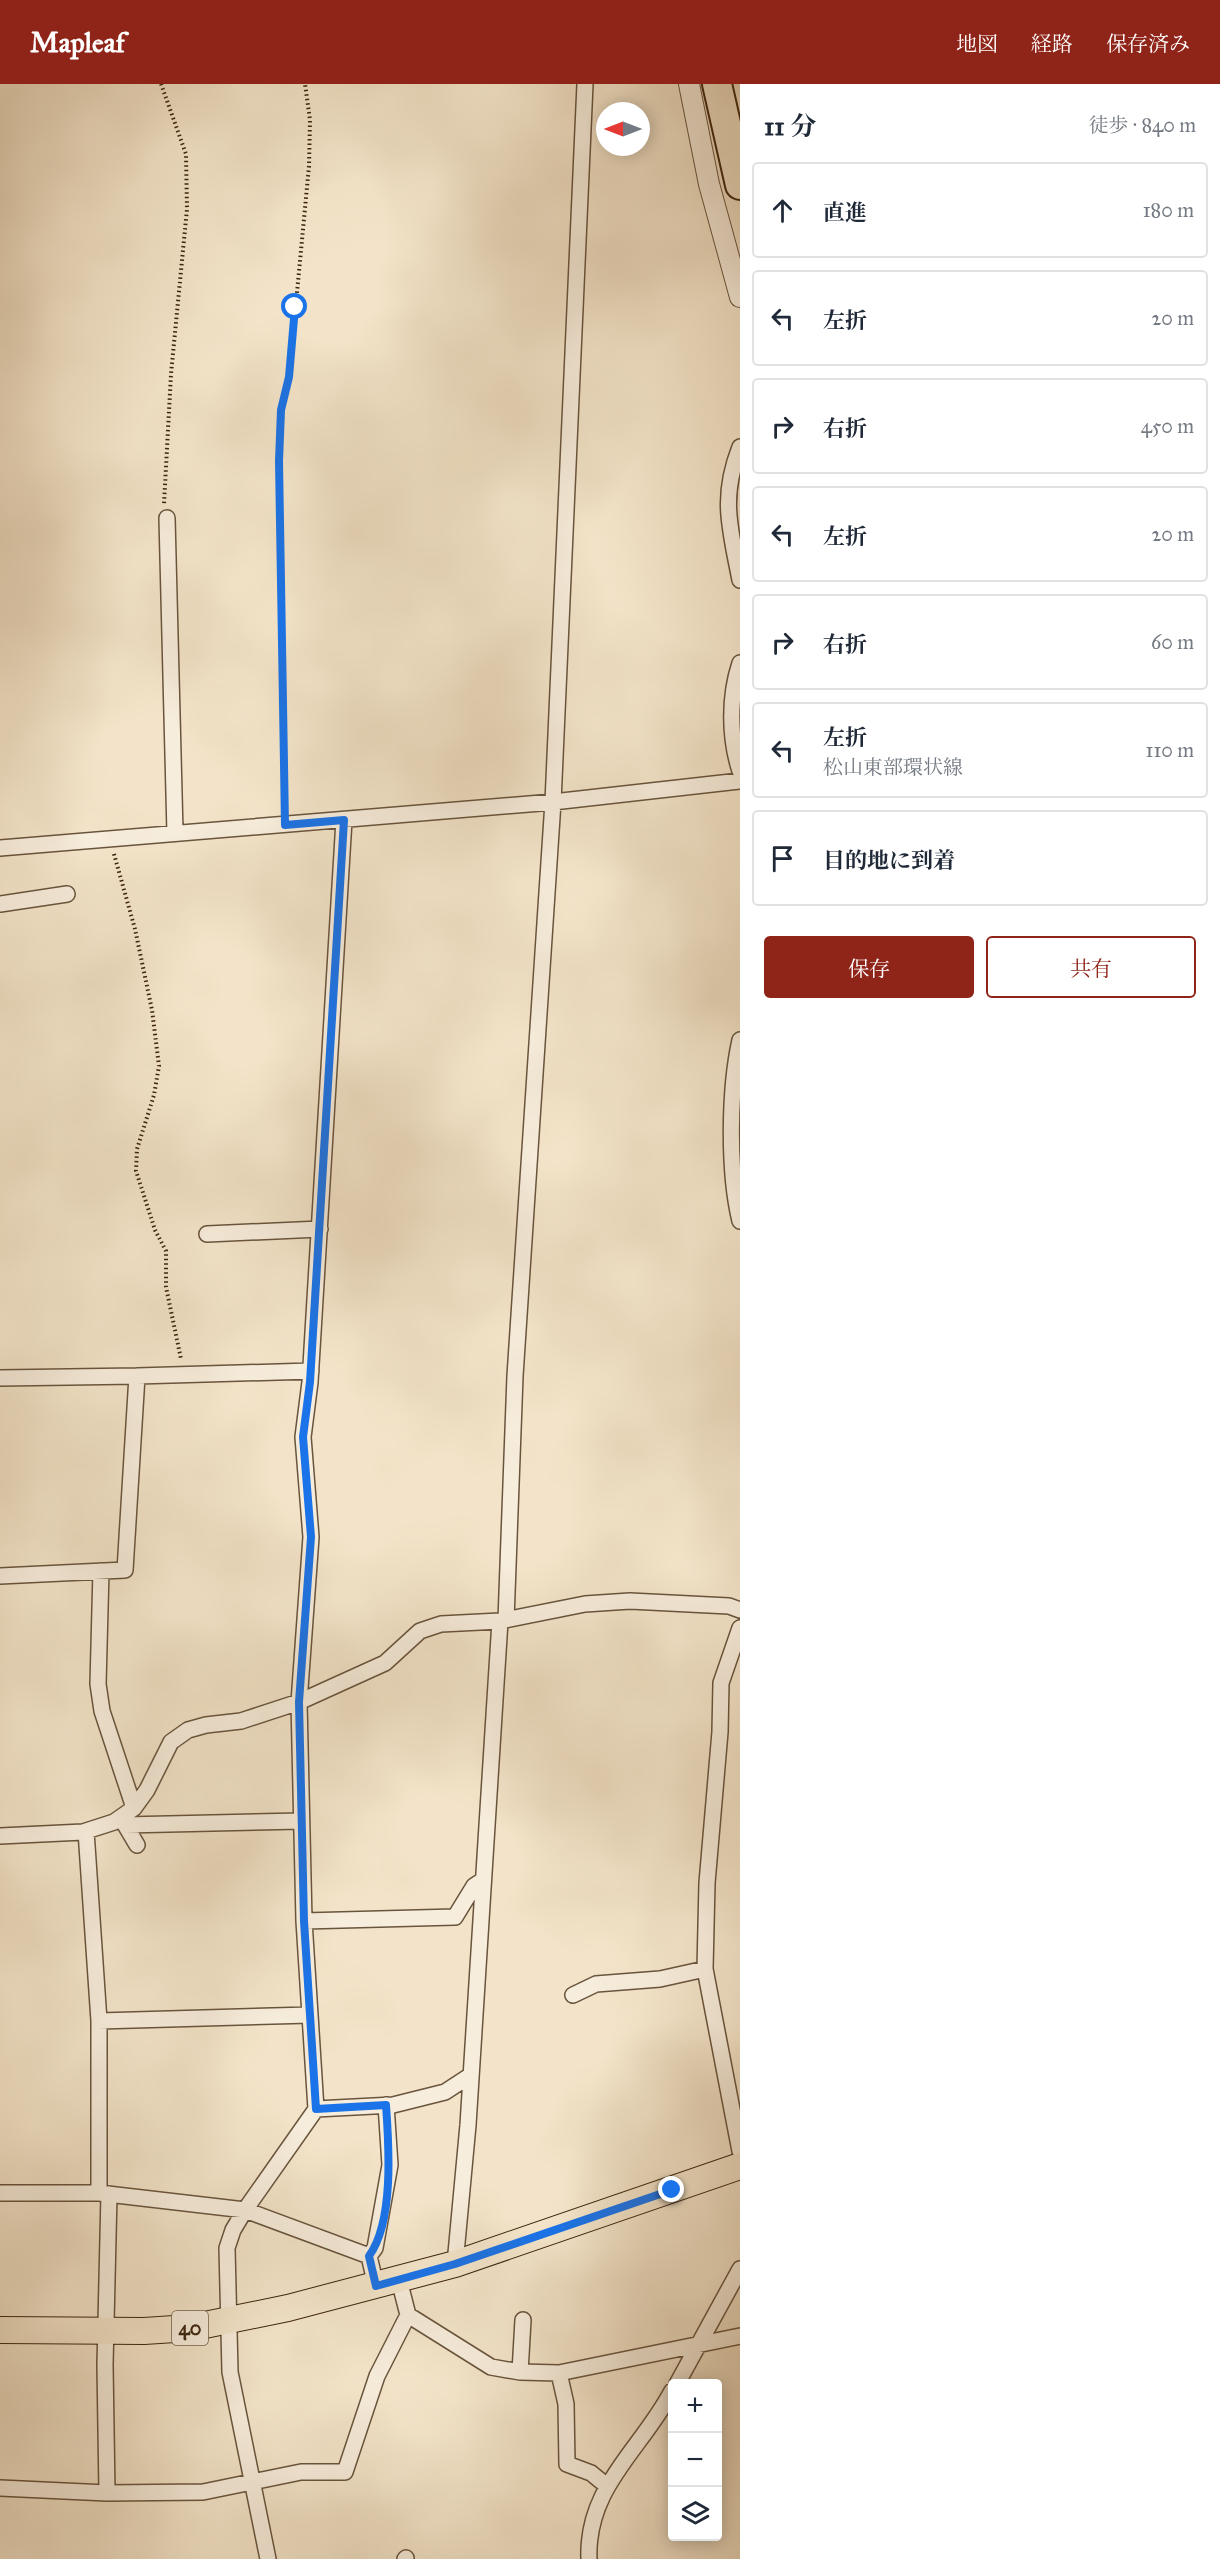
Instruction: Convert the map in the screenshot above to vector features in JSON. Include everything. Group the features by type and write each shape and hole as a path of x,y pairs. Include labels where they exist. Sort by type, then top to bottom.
{"highway":[{"path":"717,84 740,185"}],"main road":[{"name":"40","path":"0,2330 107,2331 190,2328 229,2321 455,2264 740,2166"}],"street":[{"path":"455,2264 471,2075 503,1621 514,1376 553,802 585,84"},
{"path":"689,84 709,184 740,297"},
{"path":"740,447 728,488 727,510 740,580"},
{"path":"167,518 175,834"},
{"path":"740,663 732,696 732,726 740,771"},
{"path":"0,848 553,802 740,781"},
{"path":"268,2559 230,2372 226,2248 245,2210 316,2109 304,1921 301,1821 299,1702 311,1537 303,1437 311,1371 344,820"},
{"path":"0,904 67,894"},
{"path":"740,1040 734,1068 733,1164 734,1198 740,1221"},
{"path":"207,1234 320,1229"},
{"path":"0,1378 311,1371"},
{"path":"0,1576 125,1570 137,1376"},
{"path":"101,1571 98,1684 102,1711 134,1808"},
{"path":"123,1821 147,1790 171,1742 188,1731 206,1725 241,1720 299,1702 385,1663 420,1631 441,1624 503,1621 585,1605 630,1601 729,1606 740,1610"},
{"path":"740,1628 721,1683 720,1732 707,1883 705,1969 740,2151"},
{"path":"0,1836 86,1831 123,1821 301,1821"},
{"path":"123,1821 137,1845"},
{"path":"86,1831 99,2021 107,2331 105,2365 107,2493"},
{"path":"304,1921 455,1917 474,1886 483,1880"},
{"path":"573,1995 596,1984 660,1979 705,1969"},
{"path":"99,2021 310,2015"},
{"path":"316,2109 386,2105 445,2092 471,2075"},
{"path":"369,2256 375,2248 381,2225 390,2165 386,2105"},
{"path":"0,2193 104,2193 245,2210 369,2256 408,2315 491,2367 520,2372 559,2373 665,2349 697,2346 740,2336"},
{"path":"679,2379 740,2269"},
{"path":"0,2488 107,2493 203,2492 301,2472 345,2472 377,2376 408,2315"},
{"path":"520,2372 523,2320"},
{"path":"559,2373 566,2404 567,2464 591,2472 607,2486"},
{"path":"589,2559 588,2540 596,2507 607,2486 658,2419 668,2399"}],"path":[{"path":"161,84 186,154 187,165 187,209 171,374 164,509 167,518"},
{"path":"285,825 279,461 281,410 289,377 309,166 310,120 305,84"},
{"path":"110,839 135,929 152,1010 159,1066 154,1095 137,1149 136,1171 155,1230 166,1251 166,1287 185,1374"}],"route":[{"path":"295,307 289,377 281,410 279,461 285,825 344,820 310,1382 303,1437 311,1537 299,1702 300,1804 304,1921 316,2109 386,2105 390,2165 383,2214 375,2248 369,2256 376,2286 455,2264 672,2190"}]}
